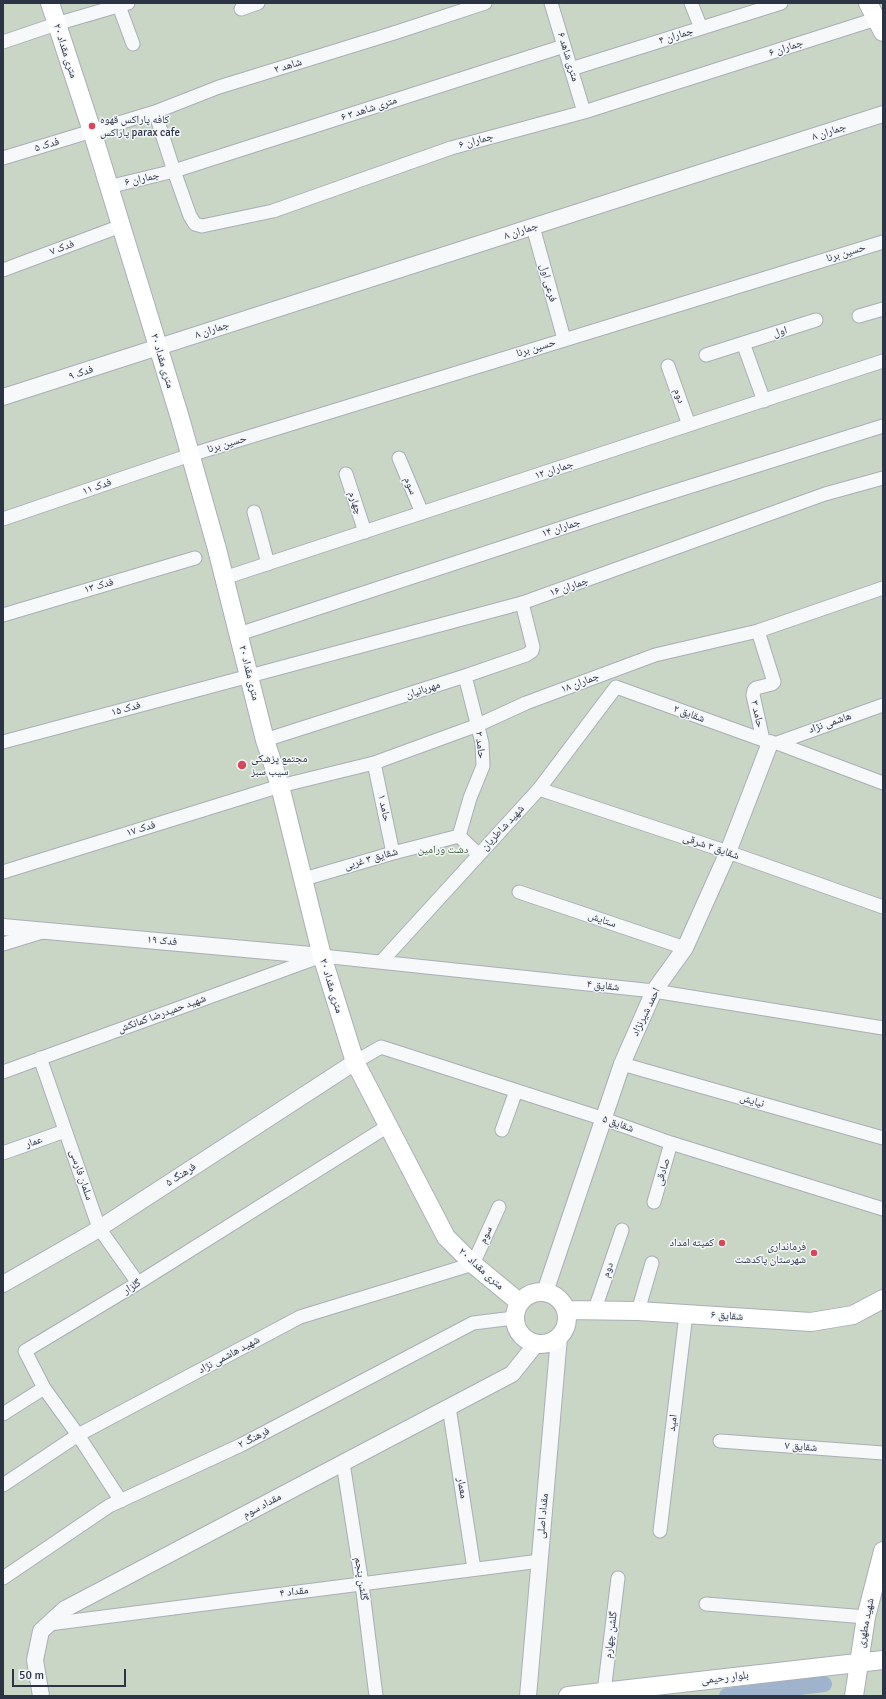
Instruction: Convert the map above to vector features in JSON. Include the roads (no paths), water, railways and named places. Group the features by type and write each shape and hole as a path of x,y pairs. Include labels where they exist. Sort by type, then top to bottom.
{"main road":[{"name":"۲۰ متری مقداد","path":"50,3 92,131 190,455 239,634 265,740 280,786 322,956 355,1062 446,1237 516,1310"},
{"path":"868,3 880,25"},
{"path":"535,1292 545,1292 558,1298 566,1310 567,1320 565,1329 559,1337 544,1344 536,1344 527,1341 520,1335 516,1327 516,1310 526,1295 535,1292"},
{"name":"شقایق ۶","path":"566,1310 595,1309 638,1311 811,1322 853,1315 883,1299"},
{"name":"شهید مطهری","path":"854,1696 866,1617 883,1551"},
{"name":"بلوار رحیمی","path":"568,1696 883,1660"}],"street":[{"path":"241,9 258,3"},
{"name":"شاهد ۲","path":"92,131 154,112 219,87 485,3"},
{"name":"۶ متری شاهد","path":"551,3 584,112"},
{"path":"691,3 701,28"},
{"name":"جماران ۴","path":"571,69 780,3"},
{"path":"3,42 123,4 133,44"},
{"name":"جماران ۶","path":"108,187 174,171 190,216 195,224 202,226 273,211 451,148 584,112 880,25"},
{"name":"۶ متری شاهد ۳","path":"174,171 564,46"},
{"path":"154,112 174,171"},
{"name":"جماران ۸","path":"158,348 883,114"},
{"name":"فدک ۵","path":"3,158 92,131"},
{"name":"فدک ۷","path":"3,270 121,226"},
{"name":"فرعی اول","path":"533,227 564,339"},
{"name":"حسین برنا","path":"190,455 883,242"},
{"path":"860,316 883,309"},
{"name":"اول","path":"706,355 816,320"},
{"path":"743,343 764,401"},
{"name":"فدک ۹","path":"3,398 158,348"},
{"name":"جماران ۱۲","path":"224,578 883,362"},
{"name":"دوم","path":"668,366 689,425"},
{"name":"جماران ۱۴","path":"239,634 650,499 883,426"},
{"name":"فدک ۱۱","path":"3,519 190,455"},
{"name":"سوم","path":"399,458 422,513"},
{"name":"چهارم","path":"346,474 365,532"},
{"name":"جماران ۱۶","path":"249,676 522,604 803,501 883,478"},
{"path":"254,512 268,564"},
{"name":"فدک ۱۳","path":"3,615 195,558"},
{"name":"جماران ۱۸","path":"280,786 374,763 478,725 526,703 655,655 758,631 883,588"},
{"name":"مهربانیان","path":"265,740 526,655 532,651 533,647 522,604"},
{"name":"حامد ۳","path":"758,631 774,682 772,684 756,688 753,695 770,742"},
{"path":"609,672 616,687"},
{"name":"فدک ۱۵","path":"3,742 249,676"},
{"name":"حامد ۲","path":"459,836 470,798 483,766 482,743 465,676"},
{"name":"شقایق ۲","path":"616,687 883,782"},
{"name":"شهید شاطریان","path":"381,962 538,789 616,687"},
{"name":"هاشمی نژاد","path":"770,742 883,705"},
{"name":"احمد شیرنژاد","path":"545,1292 622,1064 654,991 685,948 728,852 770,742"},
{"name":"حامد ۱","path":"374,763 393,853"},
{"name":"فدک ۱۷","path":"3,872 280,786"},
{"name":"شقایق ۳ شرقی","path":"538,789 728,852 883,907"},
{"path":"459,836 478,854"},
{"name":"شقایق ۳ غربی","path":"304,879 393,853 459,836"},
{"name":"ستایش","path":"519,892 685,948"},
{"name":"فدک ۱۹","path":"3,926 322,956"},
{"path":"3,944 47,931"},
{"name":"شقایق ۴","path":"322,956 654,991 883,1028"},
{"name":"شهید حمیدرضا کمانکش","path":"3,1072 322,956"},
{"name":"شقایق ۵","path":"355,1062 382,1047 604,1119 672,1143 883,1209"},
{"name":"سلمان فارسی","path":"40,1058 99,1228 138,1284"},
{"name":"فرهنگ ۵","path":"3,1284 99,1228 355,1062"},
{"name":"نیایش","path":"622,1064 883,1138"},
{"path":"502,1130 516,1091"},
{"name":"گلزار","path":"121,1501 78,1435 44,1388 25,1351 138,1284 388,1126"},
{"name":"عمار","path":"3,1153 66,1131"},
{"name":"صادقی","path":"654,1202 672,1143"},
{"name":"سوم","path":"473,1264 498,1207"},
{"name":"دوم","path":"595,1309 622,1230"},
{"path":"638,1311 652,1263"},
{"name":"شهید هاشمی نژاد","path":"3,1485 78,1435 300,1317 473,1264"},
{"name":"فرهنگ ۲","path":"3,1578 109,1506 241,1445 473,1323 516,1310"},
{"name":"امید","path":"660,1532 686,1314"},
{"name":"مقداد اصلی","path":"528,1696 559,1337"},
{"name":"مقداد سوم","path":"41,1696 35,1660 41,1631 65,1609 512,1374 536,1344"},
{"path":"3,1414 44,1388"},
{"name":"معمار","path":"449,1407 474,1569"},
{"name":"شقایق ۷","path":"720,1441 883,1453"},
{"name":"گلشن پنجم","path":"343,1463 362,1584 376,1696"},
{"name":"مقداد ۴","path":"49,1624 540,1561"},
{"name":"گلشن چهارم","path":"604,1692 618,1578"},
{"path":"706,1604 866,1617"}],"waterway":[{"path":"727,1696 824,1684"}],"place":[{"name":"کافه پاراکس قهوه پاراکس parax cafe","path":"92,126"},
{"name":"مجتمع پزشکی سیب سبز","path":"242,765"},
{"name":"کمیته امداد","path":"722,1243"},
{"name":"فرمانداری شهرستان پاکدشت","path":"814,1253"}],"park label":[{"name":"دشت ورامین","path":"443,850"}]}
